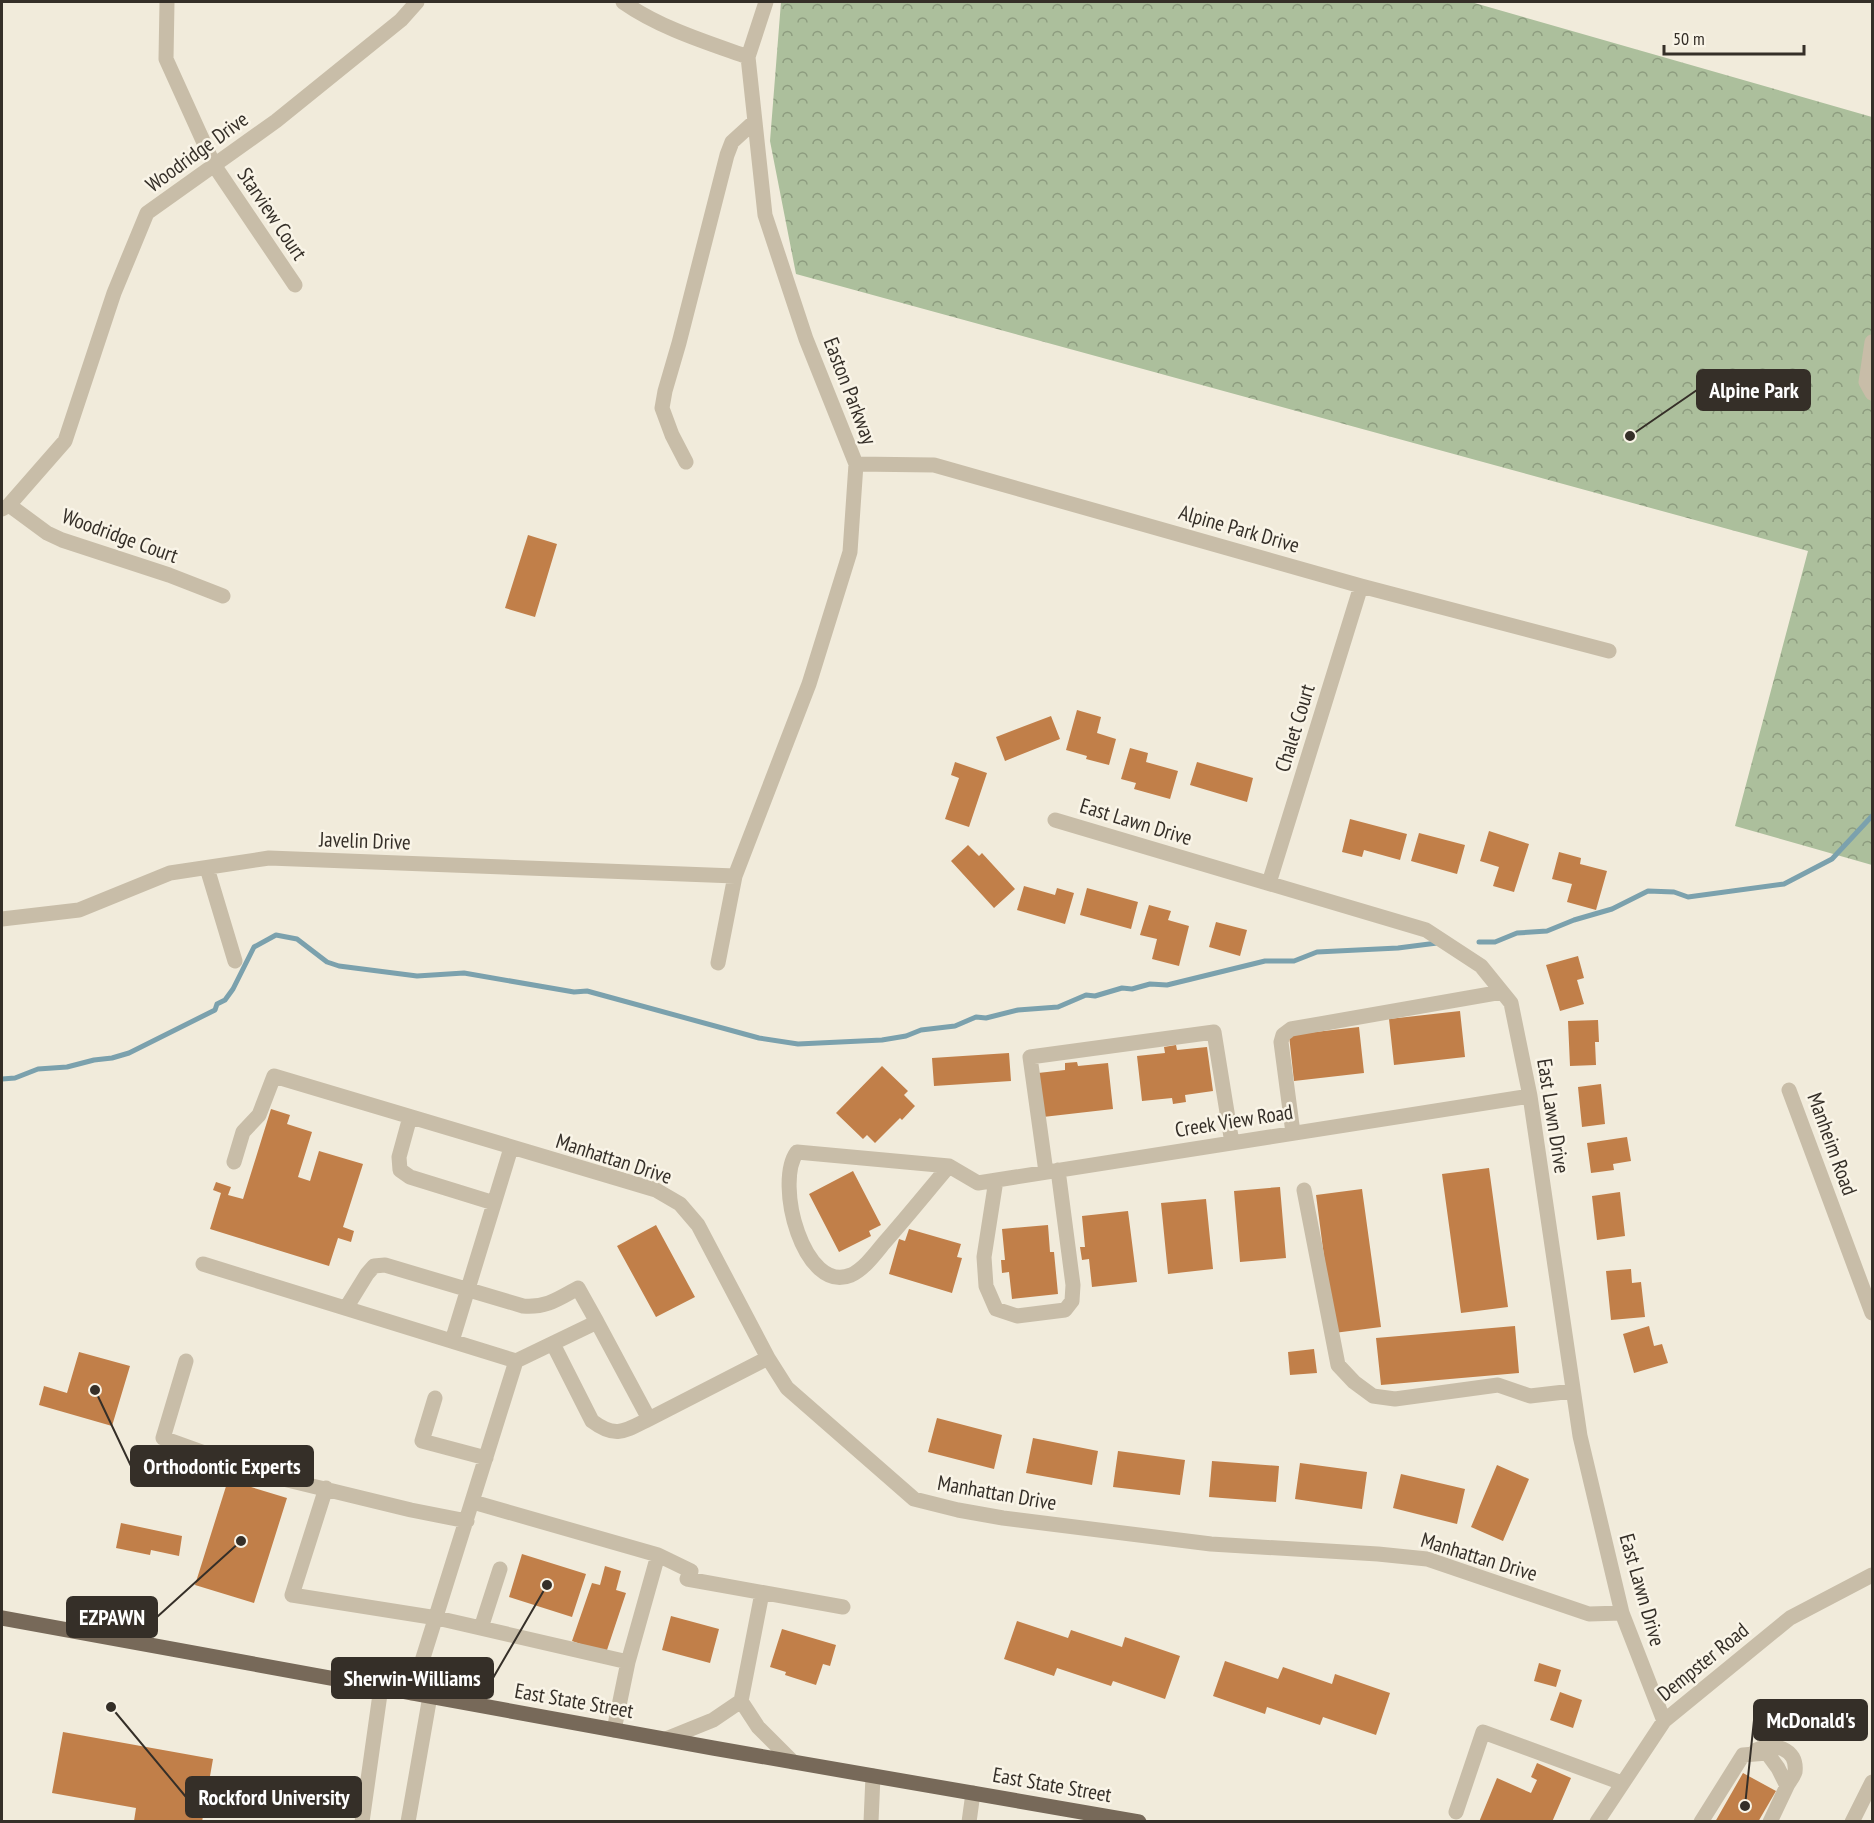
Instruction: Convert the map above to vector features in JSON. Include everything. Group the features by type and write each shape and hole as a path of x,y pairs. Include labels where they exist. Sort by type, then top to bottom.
{"main road":[{"name":"East State Street","path":"2,1618 666,1740 1139,1821"}],"street":[{"name":"Starview Court","path":"167,2 166,59 214,165 295,285"},
{"name":"Woodridge Drive","path":"5,507 65,441 114,293 147,213 303,99 401,20 417,2"},
{"path":"623,2 636,11 684,34 748,57"},
{"name":"Easton Parkway","path":"718,963 735,876 809,684 849,552 856,464 806,339 765,215 748,57 766,2"},
{"path":"686,462 672,435 662,408 665,391 727,155 732,142 755,121"},
{"path":"1872,342 1866,382 1872,393"},
{"name":"Alpine Park Drive","path":"856,464 934,465 1361,586 1609,651"},
{"name":"Woodridge Court","path":"5,507 62,540 169,575 224,596"},
{"name":"Chalet Court","path":"1269,883 1361,586"},
{"name":"East Lawn Drive","path":"1055,819 1426,930 1481,966 1510,1003 1530,1096 1580,1436 1622,1613 1664,1721"},
{"name":"Javelin Drive","path":"2,920 79,910 170,873 269,858 735,876"},
{"path":"207,868 235,961"},
{"path":"1293,1133 1281,1042 1283,1035 1291,1029 1502,992"},
{"path":"996,1180 984,1257 986,1286 996,1309 1017,1316 1065,1310 1072,1301 1073,1285 1030,1057 1214,1032 1232,1143"},
{"name":"Manhattan Drive","path":"234,1162 243,1132 260,1115 274,1076 656,1190 680,1204 698,1225 768,1358 787,1388 914,1499 1003,1518 1211,1544 1427,1559 1589,1614 1622,1613"},
{"name":"Manheim Road","path":"1789,1090 1872,1313"},
{"name":"Creek View Road","path":"949,1166 978,1183 1530,1096"},
{"path":"410,1117 399,1157 400,1170 410,1177 494,1203"},
{"path":"452,1341 511,1148"},
{"path":"797,1152 949,1166 860,1270 851,1275 842,1277 826,1273 818,1266 800,1240 792,1217 789,1172 792,1158 797,1152"},
{"path":"1304,1190 1338,1365 1353,1382 1373,1396 1395,1399 1498,1385 1530,1396 1573,1391"},
{"path":"203,1264 516,1361 597,1322"},
{"path":"346,1308 367,1274 375,1266 385,1265 523,1306 537,1307 550,1304 578,1288 649,1419"},
{"path":"553,1344 592,1421 602,1429 612,1432 622,1432 768,1358"},
{"path":"186,1361 163,1438 255,1471"},
{"path":"412,1693 516,1361"},
{"path":"435,1398 422,1441 486,1458"},
{"path":"272,1476 411,1510 467,1521"},
{"path":"326,1488 292,1595 437,1618 628,1662"},
{"path":"473,1502 658,1555 689,1575 762,1593 843,1606"},
{"path":"614,1730 628,1662 658,1555"},
{"path":"481,1628 500,1569"},
{"name":"Dempster Road","path":"1597,1821 1664,1721 1790,1618 1872,1575"},
{"path":"762,1593 741,1701 758,1727 793,1762"},
{"path":"362,1821 381,1687"},
{"path":"408,1821 430,1696"},
{"path":"666,1740 713,1720 741,1701"},
{"path":"1456,1812 1483,1732 1622,1783"},
{"path":"1701,1821 1743,1755 1767,1753 1779,1767 1787,1786 1770,1821"},
{"path":"871,1821 873,1776"},
{"path":"1852,1821 1872,1782"},
{"path":"969,1821 973,1793"}],"green space":[{"path":"781,2 1471,2 1872,117 1872,865 1735,826 1808,551 796,274 770,141"}],"building":[{"path":"528,535 557,544 535,617 505,608"},
{"path":"1077,710 1101,717 1097,733 1116,739 1109,765 1086,759 1087,756 1066,750"},
{"path":"1051,716 1060,739 1005,761 996,737"},
{"path":"1130,748 1148,753 1146,762 1178,771 1170,799 1134,789 1136,783 1121,779"},
{"path":"955,762 987,773 969,827 945,819 959,778 951,775"},
{"path":"1197,762 1253,778 1247,802 1190,785"},
{"path":"1350,819 1407,834 1400,860 1364,850 1362,857 1342,852"},
{"path":"1489,831 1529,844 1514,892 1493,886 1499,867 1480,861"},
{"path":"1419,833 1465,845 1457,874 1411,861"},
{"path":"968,845 979,856 982,853 1015,889 994,908 951,861"},
{"path":"1559,852 1581,858 1580,864 1607,871 1596,910 1567,902 1572,884 1552,879"},
{"path":"1024,886 1055,895 1057,888 1074,893 1065,924 1017,910"},
{"path":"1087,888 1138,902 1131,929 1080,915"},
{"path":"1149,905 1171,911 1168,920 1189,926 1179,966 1152,959 1157,939 1140,935"},
{"path":"1216,922 1247,930 1240,956 1209,947"},
{"path":"1578,956 1584,978 1577,980 1584,1004 1560,1011 1546,965"},
{"path":"1460,1011 1465,1057 1394,1065 1389,1019"},
{"path":"1598,1020 1599,1042 1595,1042 1596,1065 1570,1066 1568,1021"},
{"path":"1359,1027 1364,1073 1294,1081 1289,1035"},
{"path":"1176,1045 1177,1050 1207,1047 1213,1091 1185,1095 1186,1102 1173,1104 1172,1098 1142,1101 1137,1056 1165,1053 1164,1047"},
{"path":"1009,1053 1011,1081 934,1086 932,1058"},
{"path":"1077,1062 1078,1066 1108,1063 1113,1109 1043,1117 1038,1073 1065,1070 1065,1063"},
{"path":"882,1066 908,1091 904,1095 915,1106 875,1143 867,1135 863,1139 836,1113"},
{"path":"1601,1084 1605,1124 1582,1127 1578,1087"},
{"path":"271,1109 290,1115 287,1124 312,1132 298,1177 310,1181 319,1151 363,1164 343,1227 354,1231 351,1242 338,1238 329,1266 210,1229 221,1193 213,1190 216,1182 231,1187 228,1195 243,1199"},
{"path":"1627,1137 1631,1161 1613,1164 1614,1170 1591,1173 1587,1143"},
{"path":"1489,1168 1508,1307 1461,1313 1442,1174"},
{"path":"853,1171 881,1225 869,1231 871,1236 839,1252 809,1194"},
{"path":"1280,1187 1286,1258 1240,1262 1234,1191"},
{"path":"1362,1189 1381,1327 1334,1333 1316,1195"},
{"path":"1620,1192 1625,1236 1597,1240 1592,1196"},
{"path":"1206,1199 1213,1269 1168,1274 1161,1203"},
{"path":"1128,1211 1137,1282 1092,1287 1089,1259 1082,1260 1080,1247 1085,1247 1082,1216"},
{"path":"656,1225 695,1297 656,1317 617,1246"},
{"path":"1048,1225 1050,1252 1054,1252 1058,1294 1012,1299 1009,1272 1002,1273 1001,1260 1005,1260 1002,1229"},
{"path":"909,1229 961,1244 957,1257 962,1258 952,1293 889,1274 899,1239 905,1241"},
{"path":"1631,1269 1632,1283 1641,1282 1645,1317 1611,1320 1606,1271"},
{"path":"1515,1326 1519,1373 1381,1385 1376,1338"},
{"path":"1649,1326 1654,1346 1662,1344 1668,1363 1634,1373 1623,1334"},
{"path":"1314,1349 1317,1373 1290,1375 1288,1352"},
{"path":"79,1352 130,1366 112,1426 39,1405 44,1386 67,1393"},
{"path":"937,1418 1002,1435 994,1469 928,1452"},
{"path":"1033,1438 1098,1451 1092,1485 1026,1473"},
{"path":"1118,1451 1185,1460 1180,1495 1113,1487"},
{"path":"1212,1461 1279,1466 1276,1502 1209,1497"},
{"path":"1300,1463 1367,1472 1362,1509 1295,1499"},
{"path":"1497,1465 1529,1479 1503,1541 1471,1527"},
{"path":"1401,1474 1465,1489 1457,1524 1393,1508"},
{"path":"228,1480 287,1498 254,1603 195,1585"},
{"path":"121,1523 182,1536 179,1556 151,1550 150,1555 116,1548"},
{"path":"522,1554 586,1574 572,1617 509,1597"},
{"path":"605,1566 621,1571 616,1590 626,1593 606,1653 572,1641 592,1583 600,1585"},
{"path":"671,1616 719,1629 710,1663 662,1650"},
{"path":"1017,1621 1068,1638 1071,1630 1122,1647 1125,1637 1180,1656 1165,1699 1113,1681 1111,1686 1057,1668 1054,1676 1004,1659"},
{"path":"782,1629 836,1645 830,1666 823,1664 816,1685 785,1675 786,1672 770,1667"},
{"path":"1225,1661 1278,1679 1283,1667 1332,1684 1335,1674 1390,1693 1376,1735 1323,1717 1320,1725 1267,1707 1265,1714 1213,1696"},
{"path":"1539,1663 1561,1670 1556,1687 1534,1681"},
{"path":"1560,1692 1582,1700 1573,1728 1550,1720"},
{"path":"63,1732 213,1759 202,1822 134,1821 136,1808 52,1793"},
{"path":"1537,1763 1571,1778 1552,1822 1479,1822 1497,1778 1531,1793 1537,1780 1531,1777"},
{"path":"1743,1773 1776,1791 1758,1822 1715,1822"}],"waterway":[{"path":"1479,942 1495,942 1517,933 1547,931 1612,909 1648,891 1674,892 1688,897 1784,884 1832,859 1872,816"},
{"path":"2,1079 15,1078 38,1069 67,1067 129,1053 215,1010 217,1004 225,1000 233,989 254,947 276,935 297,939 327,962 339,966 417,976 464,973 574,992 587,991 759,1038 798,1044 882,1040 906,1036 921,1030 955,1026 976,1017 986,1018 1018,1010 1058,1007 1086,995 1095,996 1122,988 1132,989 1150,984 1167,985 1265,961 1294,961 1317,952 1398,948 1437,943"}],"place":[{"name":"Alpine Park","path":"1630,436"},
{"name":"Orthodontic Experts","path":"95,1390"},
{"name":"EZPAWN","path":"241,1541"},
{"name":"Sherwin-Williams","path":"547,1585"},
{"name":"Rockford University","path":"111,1707"},
{"name":"McDonald's","path":"1745,1806"}]}
